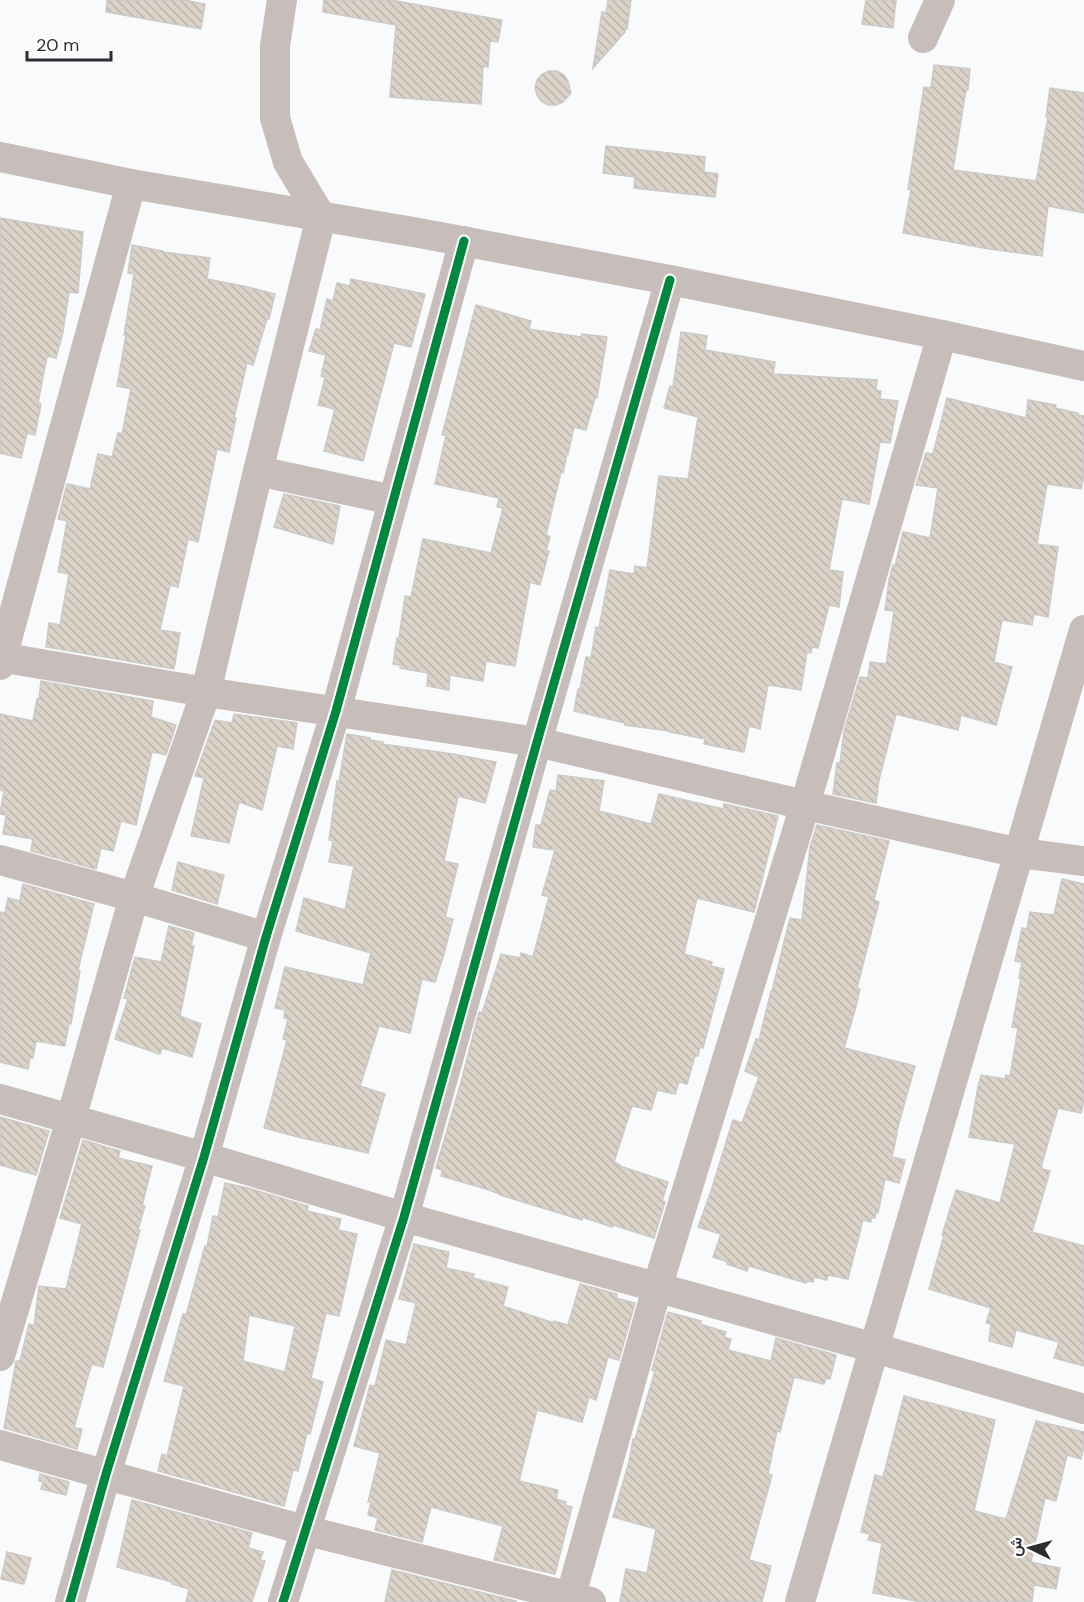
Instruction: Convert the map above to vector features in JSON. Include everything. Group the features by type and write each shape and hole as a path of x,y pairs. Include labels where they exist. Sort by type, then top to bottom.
{"street":[{"path":"0,1356 134,897 206,692 321,217 288,162 275,118 275,46 282,0"},
{"path":"923,38 940,0"},
{"path":"0,157 131,184 670,280 1084,366"},
{"path":"131,184 1,660 537,741 805,805 1020,853 1084,861"},
{"path":"70,1602 106,1474 204,1157 266,937 336,711 464,242"},
{"path":"283,1602 405,1217 537,741 670,280"},
{"path":"0,1444 304,1530 577,1600 657,1288 805,805 942,335"},
{"path":"258,471 393,500"},
{"path":"800,1602 1084,630"},
{"path":"0,860 266,937"},
{"path":"0,1099 405,1217 875,1348 1084,1409"}],"building":[{"path":"107,0 184,0 205,4 201,29 106,12"},
{"path":"324,0 391,0 502,20 498,42 490,41 488,67 483,66 481,104 390,97 396,25 323,12"},
{"path":"608,0 631,0 627,29 593,68 602,12 606,13"},
{"path":"866,0 896,0 893,28 862,24"},
{"path":"934,65 970,69 953,170 1036,181 1048,117 1046,117 1050,88 1084,93 1084,213 1048,206 1042,256 903,233 924,87 931,88"},
{"path":"549,71 557,71 564,75 571,93 563,102 556,105 548,105 541,101 535,88 537,80"},
{"path":"606,146 705,157 704,172 718,174 715,197 634,188 635,177 603,173"},
{"path":"0,218 83,232 78,293 69,292 63,332 56,358 47,356 38,403 41,404 35,435 27,433 21,458 0,453"},
{"path":"132,245 163,252 210,258 207,279 275,294 253,365 247,363 234,418 236,418 229,452 217,449 198,542 188,539 178,587 170,585 160,630 180,633 174,669 46,647 49,623 60,625 69,574 58,572 67,521 58,519 67,484 90,489 98,454 112,457 118,433 122,434 131,389 117,386 134,274 128,273"},
{"path":"351,279 425,294 411,347 394,343 363,461 324,451 335,409 318,405 325,378 321,376 326,355 309,351 316,329 320,330 327,299 333,301 337,283 350,286"},
{"path":"476,305 531,321 529,329 581,337 582,334 607,337 597,398 595,398 586,430 574,427 563,473 561,472 546,535 550,537 546,551 549,551 540,585 530,582 515,666 486,661 483,681 450,675 449,690 427,686 428,673 400,668 400,665 393,664 405,596 411,597 423,539 491,553 503,508 497,507 499,498 435,484 446,435 442,435"},
{"path":"681,332 707,336 705,350 775,362 773,374 877,380 876,390 881,391 880,399 898,401 890,443 880,442 869,504 842,499 829,570 843,572 839,607 829,605 818,648 812,647 811,653 807,652 801,690 768,685 760,729 749,726 744,752 704,744 705,739 625,725 625,723 574,711 586,657 591,658 596,627 599,628 610,570 634,574 635,566 647,568 659,476 688,479 698,417 664,408 670,386 673,387"},
{"path":"947,398 1026,418 1028,400 1056,405 1055,408 1084,416 1084,476 1081,489 1047,484 1037,544 1058,547 1048,617 1034,614 1032,625 1002,620 994,662 1012,667 996,725 961,715 958,730 896,714 879,780 876,803 833,794 844,731 860,677 868,678 870,662 886,664 894,611 885,610 889,580 893,565 895,566 903,532 930,538 938,488 916,485 926,453 933,454"},
{"path":"284,494 340,506 333,544 274,527"},
{"path":"41,681 153,701 151,717 176,725 166,755 152,752 136,825 121,821 113,851 101,848 96,869 31,851 33,839 3,834 6,815 0,814 4,791 0,790 0,714 33,721"},
{"path":"234,714 297,723 293,749 277,746 262,810 239,802 229,843 191,836 204,778 195,776 215,720 232,723"},
{"path":"347,734 370,738 370,740 383,742 382,744 496,762 485,803 458,796 444,861 458,864 445,917 453,919 435,982 422,979 410,1033 379,1026 360,1086 385,1094 368,1153 264,1128 287,1040 283,1039 288,1019 284,1018 285,1010 275,1008 285,967 363,985 371,953 296,931 304,898 345,910 354,866 329,862 333,841 329,840 337,781 339,782"},
{"path":"558,775 604,781 599,811 651,824 659,794 723,809 724,804 778,816 754,912 697,898 684,954 712,962 711,966 724,969 703,1048 700,1047 698,1056 695,1056 687,1084 679,1082 675,1094 657,1090 651,1110 632,1106 614,1162 668,1182 662,1201 665,1202 654,1238 582,1217 582,1220 500,1195 441,1176 442,1170 436,1168 479,1012 482,1013 501,954 520,958 521,953 533,957 549,897 542,895 555,850 533,847 536,825 541,825 550,790 556,791"},
{"path":"817,825 889,841 874,900 879,902 857,988 860,989 855,1010 844,1048 915,1066 892,1157 905,1160 899,1183 885,1179 878,1213 876,1212 875,1218 871,1218 871,1222 863,1220 848,1279 828,1275 827,1280 814,1277 813,1282 807,1281 806,1283 749,1266 747,1271 713,1257 721,1234 698,1227 733,1120 742,1123 759,1077 745,1071 756,1039 759,1040 790,918 802,920 810,847"},
{"path":"178,862 224,875 217,904 172,890"},
{"path":"1062,879 1084,884 1084,1101 1081,1113 1058,1108 1041,1167 1050,1171 1032,1232 1084,1246 1084,1366 1054,1358 1059,1342 1016,1330 1012,1347 989,1341 991,1324 986,1323 991,1308 929,1289 956,1190 1000,1203 1015,1144 969,1137 978,1087 981,1075 1005,1079 1006,1075 1010,1076 1018,1028 1012,1027 1022,962 1015,961 1022,928 1027,929 1030,912 1054,915"},
{"path":"23,884 94,904 78,970 80,971 71,1024 69,1023 65,1046 36,1041 28,1069 0,1062 0,912 5,913 8,898 20,901"},
{"path":"169,926 194,933 191,945 194,946 180,1016 201,1024 192,1057 162,1048 160,1054 115,1039 128,999 124,998 135,957 161,962"},
{"path":"0,1117 49,1131 36,1175 0,1165"},
{"path":"83,1140 120,1151 118,1158 152,1166 142,1206 145,1206 138,1230 140,1230 103,1367 92,1364 74,1428 82,1429 77,1449 4,1428 16,1361 20,1361 29,1324 34,1326 39,1286 66,1289 82,1224 60,1218"},
{"path":"225,1183 308,1206 307,1211 341,1219 338,1230 357,1234 339,1316 326,1313 311,1378 323,1382 310,1434 307,1433 298,1471 293,1470 284,1506 158,1471 162,1454 167,1456 184,1386 164,1381 183,1314 186,1315 205,1246 207,1246 213,1216 218,1217","holes":["249,1315 295,1326 285,1372 243,1361"]},
{"path":"414,1244 449,1252 446,1268 474,1274 473,1278 508,1287 503,1306 554,1323 554,1321 568,1325 580,1284 617,1294 616,1298 635,1303 619,1360 608,1357 596,1400 589,1397 582,1422 537,1410 519,1481 558,1490 556,1499 572,1507 555,1574 494,1560 503,1526 431,1507 422,1542 375,1530 378,1518 368,1515 371,1502 368,1502 380,1453 354,1446 370,1385 375,1386 386,1340 406,1345 416,1303 399,1299"},
{"path":"668,1312 701,1321 700,1324 726,1332 724,1337 731,1339 728,1350 771,1361 776,1338 836,1355 830,1379 826,1378 824,1384 794,1377 780,1432 777,1431 768,1474 772,1475 749,1560 771,1566 762,1602 620,1602 626,1569 647,1573 656,1529 613,1517 629,1462 633,1439 635,1439 655,1371 652,1370"},
{"path":"904,1396 995,1420 974,1511 1006,1519 1036,1421 1084,1432 1081,1459 1067,1455 1056,1501 1045,1498 1031,1562 1060,1568 1056,1589 1034,1585 1032,1602 921,1602 873,1593 882,1543 868,1540 870,1534 861,1532 875,1475 883,1477"},
{"path":"40,1474 69,1482 66,1495 41,1489 43,1482 39,1481"},
{"path":"132,1500 252,1533 248,1548 263,1552 260,1560 265,1561 252,1602 186,1602 189,1589 117,1567"},
{"path":"7,1552 31,1558 24,1584 1,1579"},
{"path":"392,1570 516,1601 516,1602 385,1602"}],"cycle path":[{"path":"70,1602 106,1474 204,1157 266,937 336,711 464,241"},
{"path":"283,1602 404,1217 670,280"}]}
